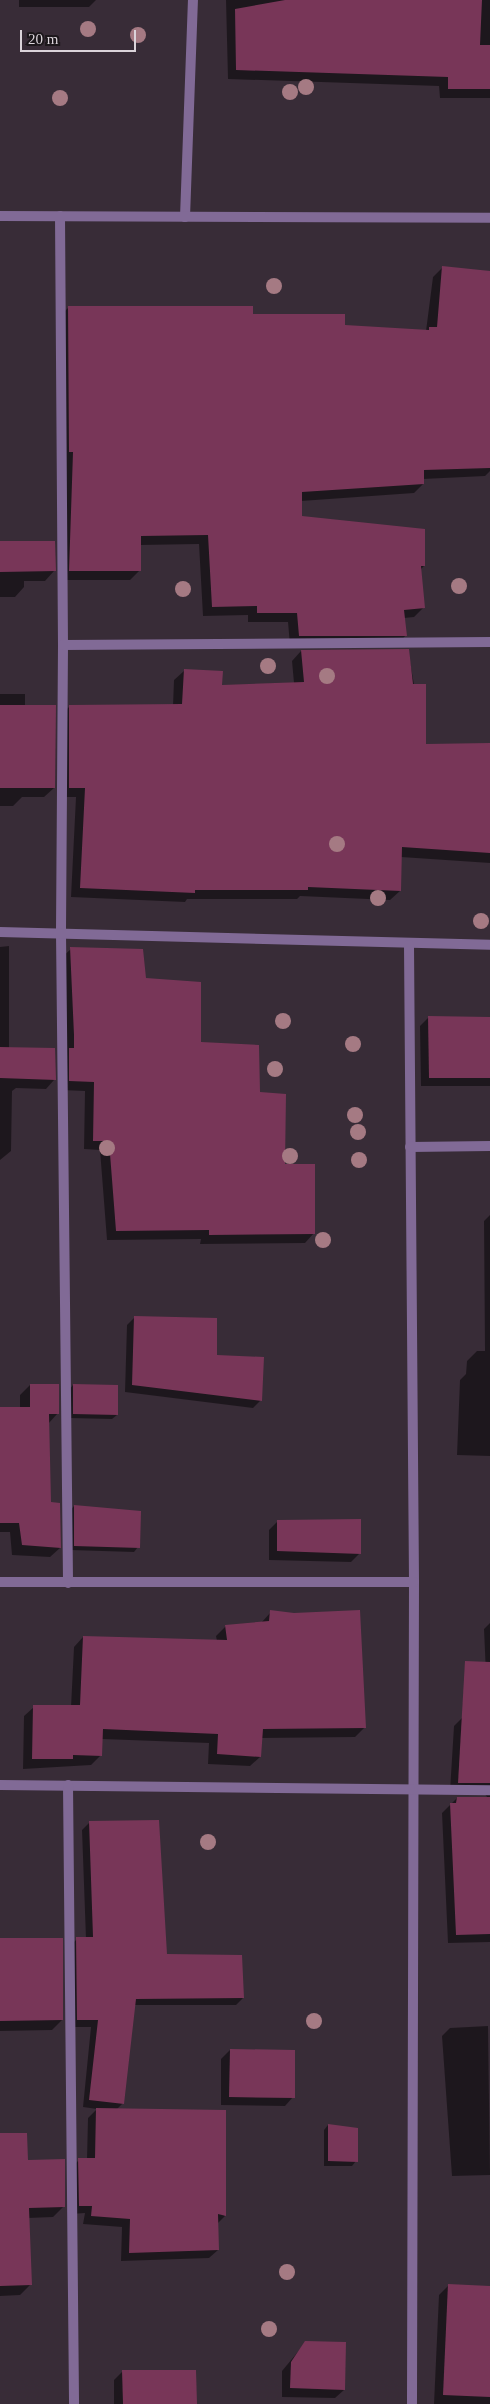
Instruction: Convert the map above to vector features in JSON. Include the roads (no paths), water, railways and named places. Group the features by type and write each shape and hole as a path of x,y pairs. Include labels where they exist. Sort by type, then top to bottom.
{"street":[{"path":"185,217 193,0"},
{"path":"0,216 490,218"},
{"path":"60,216 64,645 61,933 68,1583"},
{"path":"64,645 490,642"},
{"path":"0,932 409,945 490,945"},
{"path":"409,945 414,1582 412,2404"},
{"path":"410,1147 490,1146"},
{"path":"0,1582 414,1582"},
{"path":"0,1785 490,1790"},
{"path":"68,1786 74,2404"}]}
